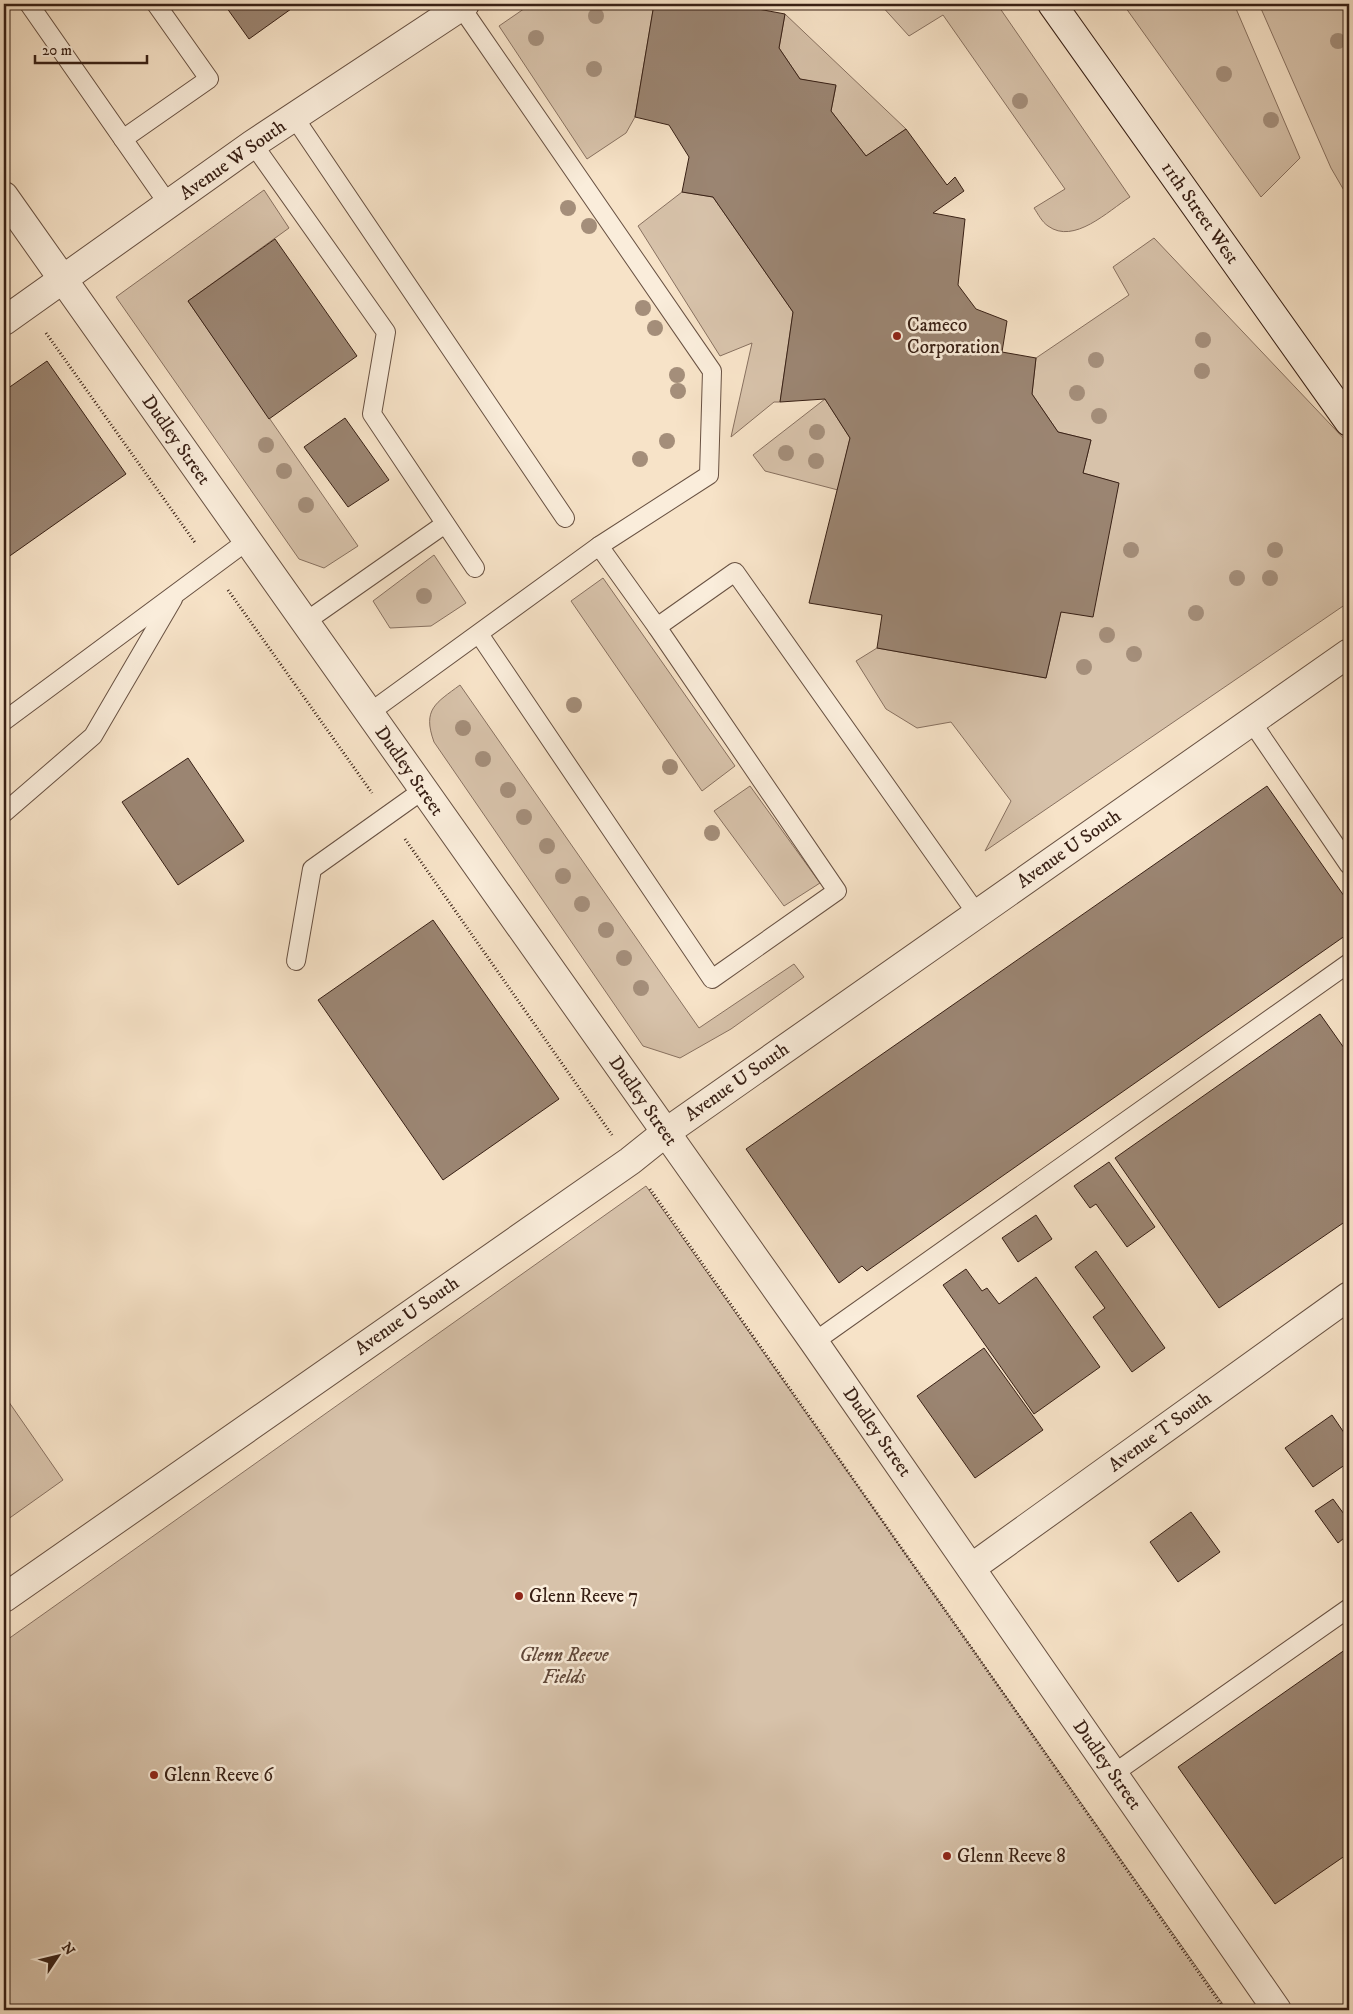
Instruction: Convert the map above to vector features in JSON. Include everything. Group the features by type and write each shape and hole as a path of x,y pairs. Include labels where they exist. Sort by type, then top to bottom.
{"street":[{"name":"11th Street West","path":"1052,4 1349,422"},
{"name":"Avenue W South","path":"4,321 253,144 463,5"},
{"name":"Dudley Street","path":"4,196 814,1342 1277,2010"},
{"name":"Avenue U South","path":"4,1598 622,1167 665,1133 1349,653"},
{"name":"Avenue T South","path":"971,1568 1349,1296"}],"lane":[{"path":"29,4 168,205"},
{"path":"123,139 209,79 156,4"},
{"path":"369,713 599,546 709,475 712,371 463,5"},
{"path":"294,117 565,518"},
{"path":"253,144 386,332 372,414 475,568"},
{"path":"305,622 445,524"},
{"path":"4,721 247,541"},
{"path":"478,634 712,979 837,891 657,627 599,546"},
{"path":"657,627 736,572 977,914"},
{"path":"4,813 93,736 177,592"},
{"path":"1251,721 1349,865"},
{"path":"296,961 312,869 423,790"},
{"path":"814,1342 1349,963"},
{"path":"1112,1774 1349,1608"}],"green space":[{"path":"531,4 654,4 635,117 626,133 587,159 499,26"},
{"path":"880,4 997,4 1130,197 1080,229 1058,231 1048,226 1034,208 1065,189 943,15 909,36"},
{"path":"1123,4 1234,4 1300,158 1261,197"},
{"path":"1259,4 1349,4 1349,199 1331,168"},
{"path":"785,14 906,129 866,156 831,111 836,86 800,79 779,48"},
{"path":"264,190 289,228 188,301 358,546 324,568 299,559 116,297"},
{"path":"682,192 713,197 793,312 780,402 774,402 731,437 752,343 720,356 638,226"},
{"path":"1154,238 1349,444 1349,602 985,851 1011,801 951,722 917,728 886,709 856,661 877,648 1046,678 1061,612 1118,483 1083,473 1091,440 1058,432 1032,394 1036,358 1129,295 1113,267"},
{"path":"825,399 850,438 838,490 765,471 753,455"},
{"path":"434,555 466,603 431,626 390,628 373,601"},
{"path":"603,578 735,766 702,791 571,601"},
{"path":"460,685 699,1028 794,964 804,977 731,1029 680,1058 643,1046 434,742 430,722 431,714 438,702"},
{"path":"750,786 820,883 784,906 714,811"},
{"name":"Glenn Reeve Fields","path":"646,1186 1227,2010 4,2010 4,1642"},
{"path":"4,1395 63,1480 4,1522"}],"building":[{"path":"224,4 298,4 249,39"},
{"name":"Cameco Corporation","path":"654,4 731,4 785,14 779,48 800,79 836,85 831,111 866,156 906,129 947,185 955,177 964,191 933,213 965,219 958,285 976,309 1007,321 1002,352 1036,358 1032,394 1058,432 1091,440 1083,473 1119,483 1093,617 1061,612 1046,678 877,648 882,615 809,603 850,438 825,399 780,402 793,312 713,197 682,192 689,157 669,125 635,117"},
{"path":"275,239 357,356 269,419 188,301"},
{"path":"47,361 126,474 4,560 4,391"},
{"path":"345,418 389,480 348,507 304,447"},
{"path":"188,758 244,841 178,885 122,802"},
{"path":"1267,786 1349,903 1349,933 867,1271 862,1266 839,1283 746,1149"},
{"path":"433,920 559,1099 443,1180 318,1000"},
{"path":"1320,1014 1349,1055 1349,1219 1219,1308 1115,1158"},
{"path":"1109,1162 1155,1227 1127,1247 1096,1204 1090,1208 1074,1186"},
{"path":"1036,1215 1052,1239 1018,1262 1002,1238"},
{"path":"1096,1251 1165,1348 1132,1372 1093,1317 1105,1308 1075,1267"},
{"path":"966,1269 982,1291 987,1288 999,1304 1036,1277 1100,1367 1034,1414 943,1285"},
{"path":"984,1348 1043,1430 975,1478 917,1396"},
{"path":"1332,1415 1349,1440 1349,1462 1313,1487 1285,1448"},
{"path":"1333,1499 1349,1521 1349,1534 1338,1543 1315,1511"},
{"path":"1191,1512 1220,1552 1178,1582 1150,1542"},
{"path":"1349,1647 1349,1853 1275,1904 1178,1767"}],"place":[{"name":"Cameco Corporation","path":"897,336"},
{"name":"Glenn Reeve 7","path":"519,1596"},
{"name":"Glenn Reeve 6","path":"154,1775"},
{"name":"Glenn Reeve 8","path":"947,1856"}]}
